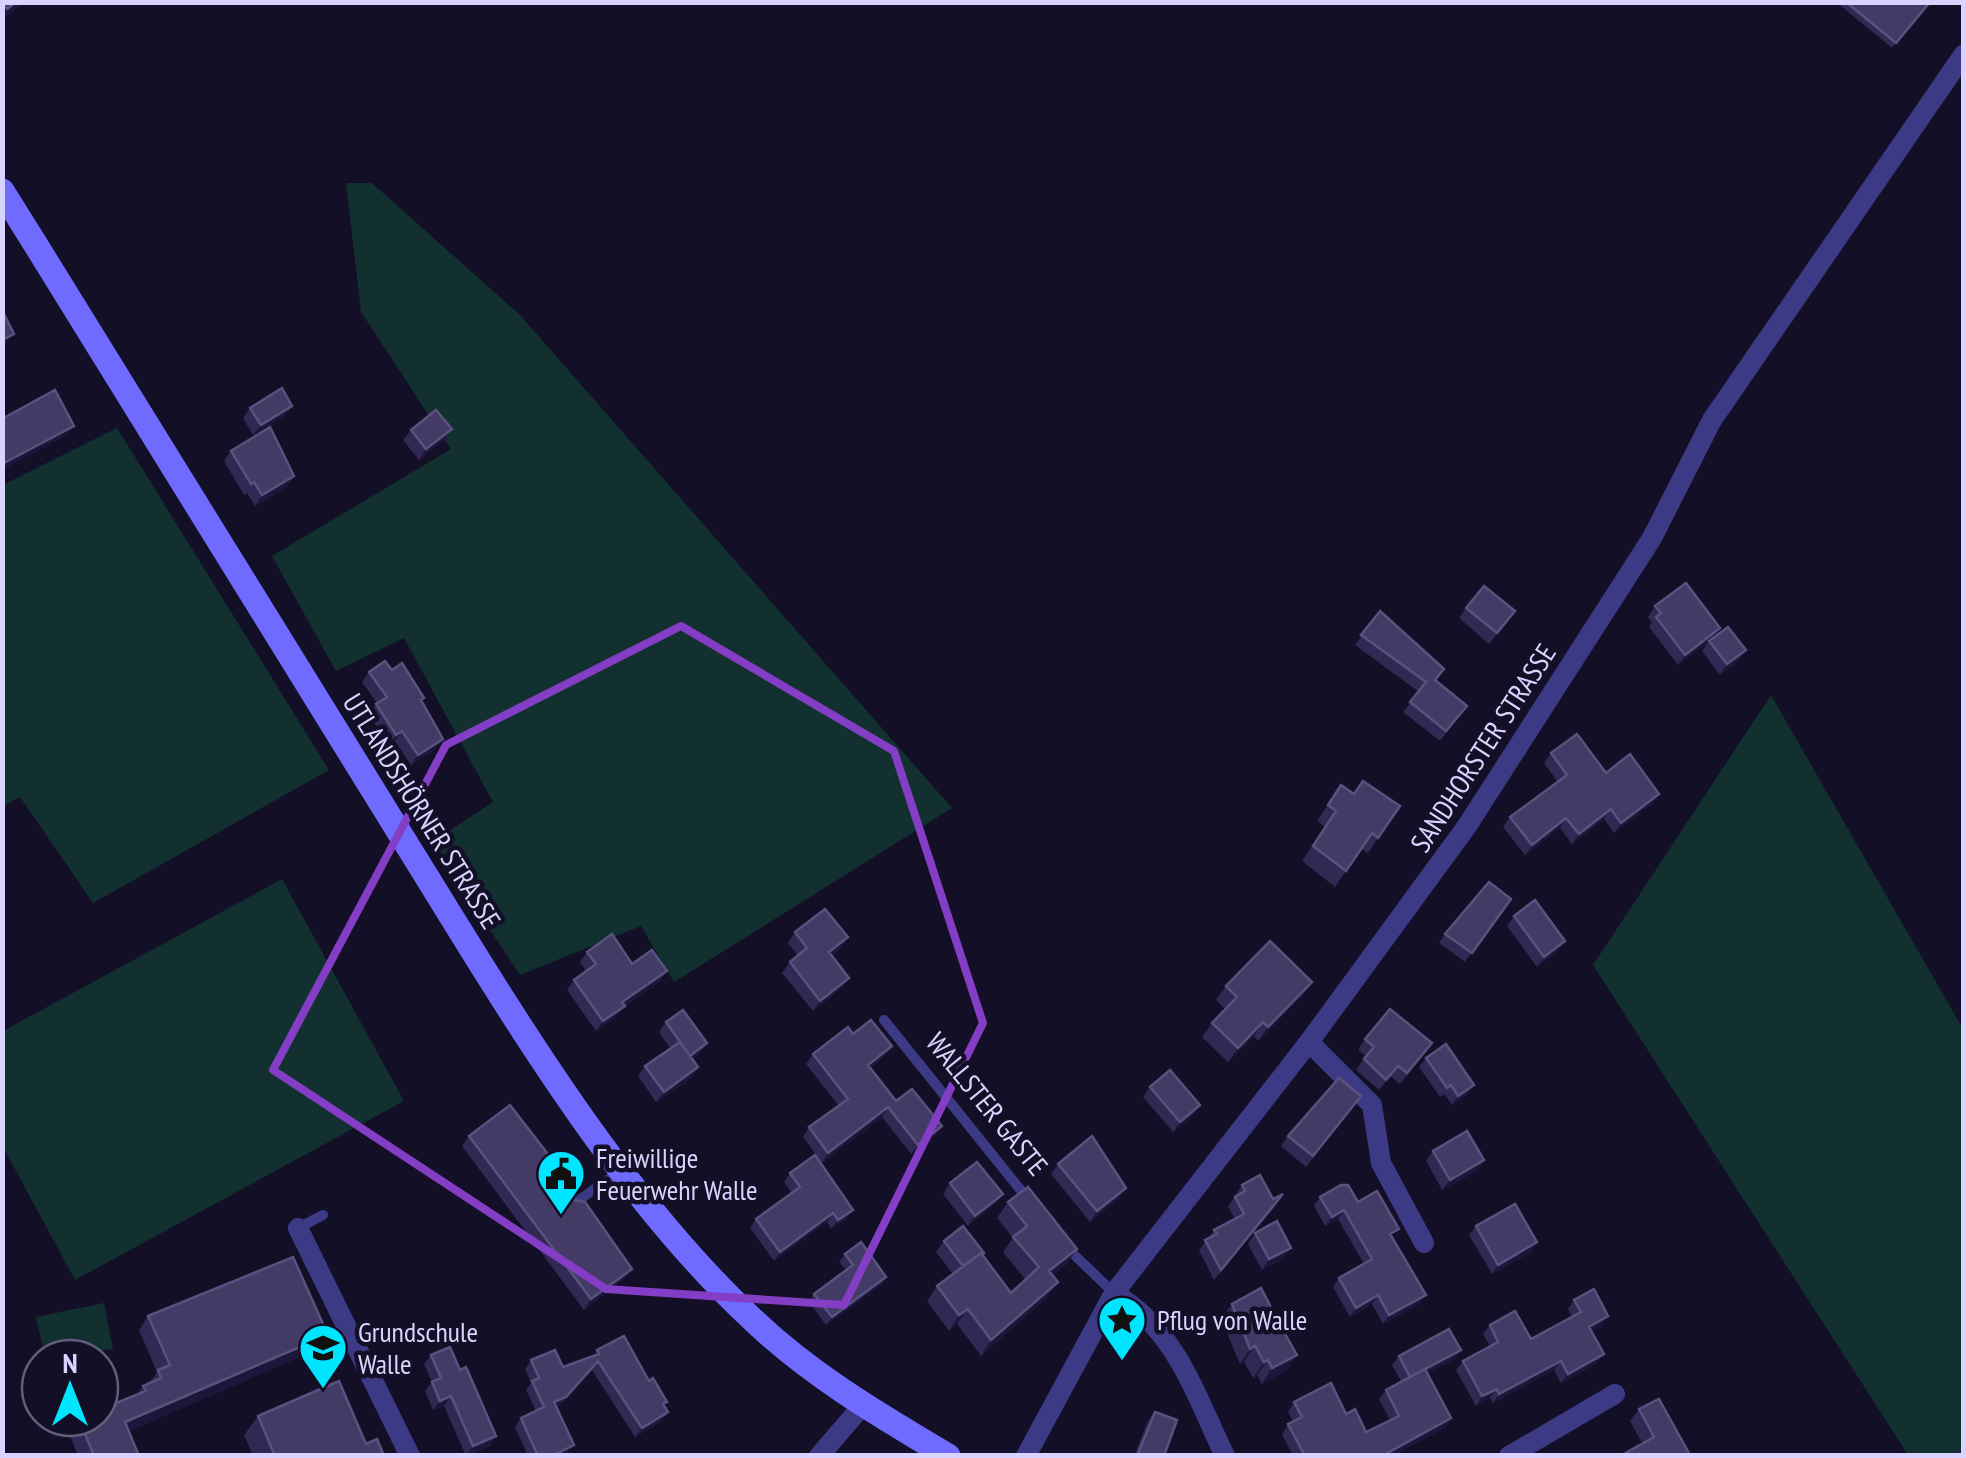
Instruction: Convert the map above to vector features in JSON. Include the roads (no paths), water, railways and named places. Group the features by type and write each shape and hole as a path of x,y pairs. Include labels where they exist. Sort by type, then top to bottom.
{"street":[{"name":"SANDHORSTER STRASSE","path":"1026,1456 1114,1294 1309,1042 1468,826 1652,538 1712,420 1964,54"},
{"name":"UTLANDSHÖRNER STRASSE","path":"2,191 436,892 623,1170 692,1257 753,1320 862,1405 948,1456"},
{"path":"1309,1042 1372,1106 1381,1163 1424,1244"},
{"path":"298,1228 410,1456"},
{"path":"1114,1294 1142,1310 1166,1336 1225,1456"},
{"path":"1508,1456 1616,1394"},
{"path":"819,1456 862,1405"}],"lane":[{"name":"WALLSTER GASTE","path":"884,1020 1036,1210"},
{"path":"572,1205 623,1170"},
{"path":"298,1228 323,1215"},
{"path":"1060,1239 1084,1269 1114,1294"}],"place":[{"name":"Freiwillige Feuerwehr Walle","path":"561,1216"},
{"name":"Pflug von Walle","path":"1122,1362"},
{"name":"Grundschule Walle","path":"323,1390"}]}
